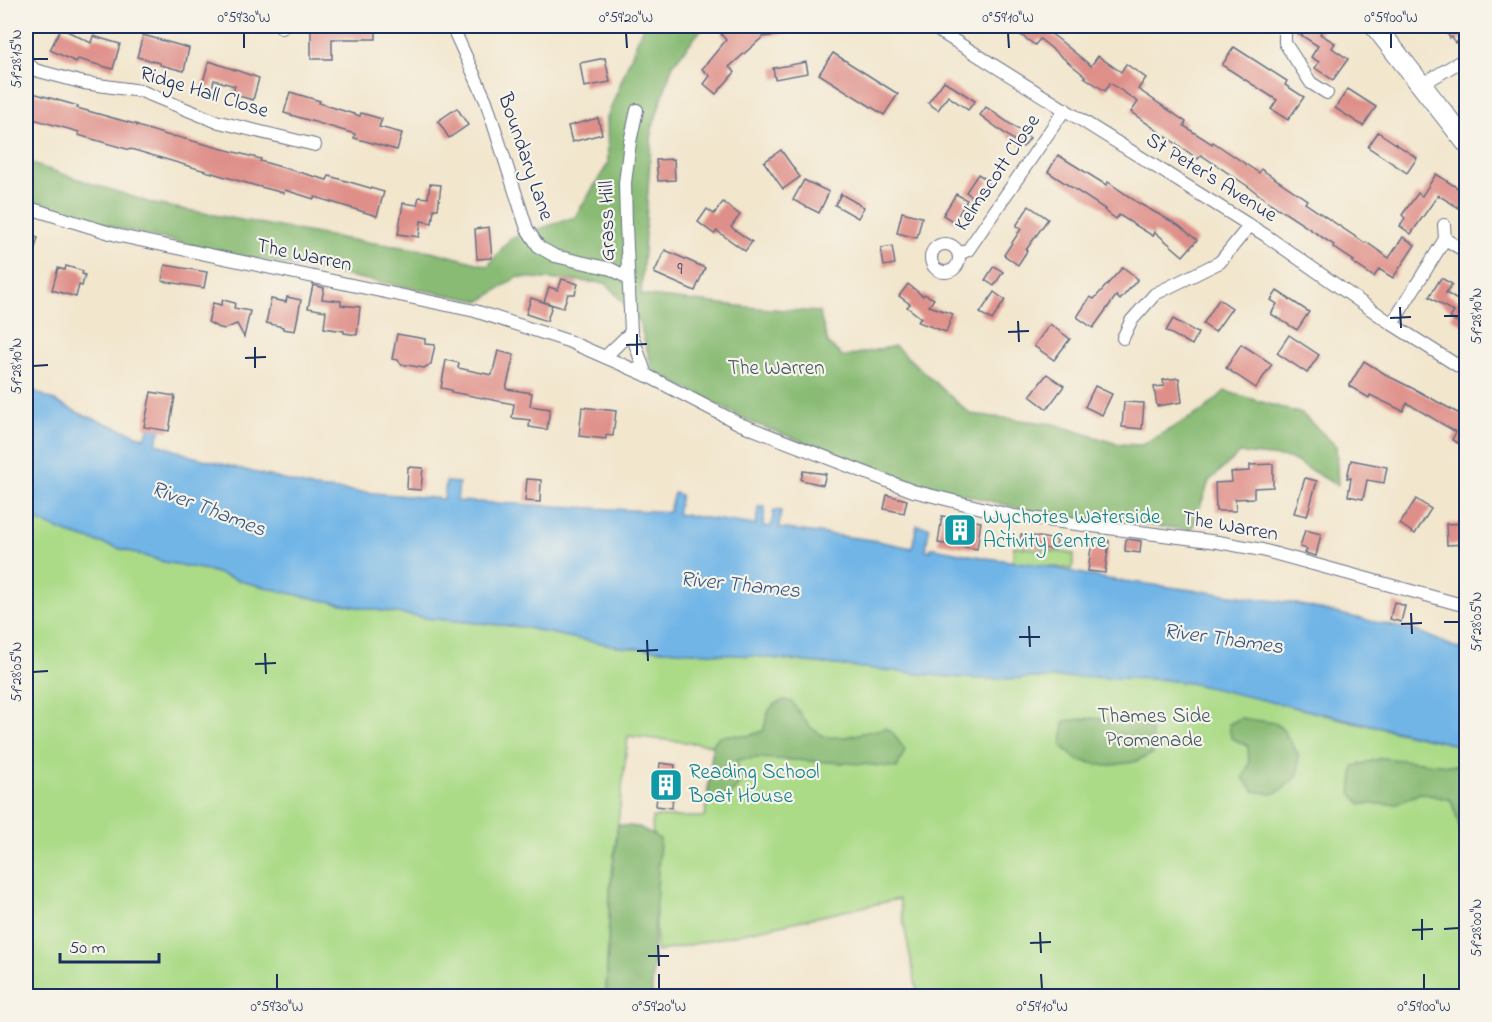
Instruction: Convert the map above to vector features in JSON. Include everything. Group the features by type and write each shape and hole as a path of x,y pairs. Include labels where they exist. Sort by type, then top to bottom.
{"main road":[{"path":"1376,26 1467,142"}],"street":[{"name":"Boundary Lane","path":"452,26 486,101 527,229 539,247 555,256 611,270 628,278"},
{"name":"St Peter's Avenue","path":"931,26 1250,225 1392,324 1467,371"},
{"path":"1285,26 1285,42 1311,83 1327,93"},
{"path":"1421,85 1467,58"},
{"name":"Ridge Hall Close","path":"26,62 35,70 84,83 141,91 215,121 306,146"},
{"name":"Kelmscott Close","path":"959,254 969,250 1065,109"},
{"name":"Grass Hill","path":"637,110 625,183 628,278 631,332 646,375"},
{"name":"The Warren","path":"26,207 120,236 475,311 568,341 646,375 740,424 912,491 1014,516 1218,542 1262,550 1467,605"},
{"path":"1123,338 1131,321 1155,294 1220,262 1250,225"},
{"path":"1392,324 1446,239 1444,225"},
{"path":"1446,239 1463,250"},
{"path":"605,357 631,332"}],"green space":[{"name":"The Warren","path":"643,26 704,26 673,64 652,129 641,295 756,308 819,312 828,343 843,357 895,346 970,414 1054,424 1117,444 1142,445 1204,410 1225,391 1302,414 1336,446 1338,486 1290,458 1240,453 1209,481 1192,530 1043,514 905,480 748,421 653,371 639,321 606,283 517,277 481,301 239,256 121,229 26,201 26,162 154,204 345,239 431,251 488,266 510,239 575,217 608,164 607,118"},
{"name":"Thames Side Promenade","path":"26,516 68,533 164,562 207,570 302,596 358,607 434,619 523,627 623,647 752,656 949,677 1159,679 1242,694 1466,747 1466,996 918,996 899,899 657,952 652,817 705,817 713,745 628,736 610,891 606,996 26,996"},
{"path":"1014,546 1074,554 1072,569 1013,562"},
{"path":"785,700 792,702 809,726 825,737 845,737 886,728 893,733 905,750 897,768 758,758 737,760 740,784 729,796 713,798 708,795 713,744 719,736 747,736 763,731 771,708"},
{"path":"1093,718 1137,721 1151,731 1154,753 1134,762 1106,766 1077,760 1062,746 1064,721"},
{"path":"1241,718 1275,723 1283,730 1298,754 1298,776 1280,791 1271,794 1254,791 1243,778 1249,764 1248,746 1231,738 1229,724"},
{"path":"1382,758 1466,767 1466,860 1460,827 1451,800 1420,793 1397,804 1361,804 1351,793 1354,766"},
{"path":"618,825 639,827 660,839 652,996 606,996 610,891"}],"water":[{"name":"River Thames","path":"26,387 81,414 145,438 150,425 161,429 156,443 191,456 315,488 444,499 446,482 459,483 457,501 669,512 674,493 681,495 677,514 756,525 758,507 765,507 763,526 771,527 774,510 781,511 779,528 872,540 912,548 917,525 929,527 926,550 930,551 934,548 1041,565 1107,579 1292,603 1419,632 1466,652 1466,747 1190,683 1159,679 1083,677 984,679 949,677 752,656 623,647 523,627 434,619 358,607 248,583 207,570 165,562 68,533 26,516"}],"building":[{"path":"311,26 376,26 376,39 332,39 332,59 311,59"},
{"path":"731,26 796,26 797,32 763,37 729,67 735,72 716,94 704,84 710,76 702,69 726,40 721,34"},
{"path":"1008,26 1039,26 1091,66 1098,56 1121,72 1126,64 1146,78 1138,89 1186,122 1184,126 1212,144 1213,142 1259,173 1261,169 1307,200 1305,203 1389,258 1403,237 1415,245 1393,278 1379,269 1374,277 1333,247 1334,245 1249,187 1201,155 1198,159 1131,112 1138,102 1110,83 1105,91 1084,77 1040,39 1035,45"},
{"path":"1293,26 1325,26 1320,34 1335,43 1332,48 1348,59 1333,80 1315,68 1319,62 1311,57 1318,46 1293,30"},
{"path":"1443,26 1467,26 1467,36 1455,43"},
{"path":"61,28 91,43 93,36 120,44 113,69 78,59 76,62 50,50"},
{"path":"143,35 189,48 184,71 137,57"},
{"path":"1234,47 1287,81 1285,85 1304,97 1288,120 1271,109 1277,100 1222,65"},
{"path":"833,53 898,94 884,115 819,74"},
{"path":"605,58 610,82 584,87 580,63"},
{"path":"209,61 259,78 253,100 232,94 235,86 214,80 212,88 202,85"},
{"path":"806,62 808,73 775,79 773,68"},
{"path":"944,81 975,101 968,110 948,96 938,110 928,103"},
{"path":"1348,89 1376,107 1363,126 1335,108"},
{"path":"26,91 173,137 261,159 260,161 327,180 329,176 384,192 377,216 315,197 314,199 285,190 284,193 253,185 78,135 79,132 26,117"},
{"path":"290,92 360,116 361,113 382,119 379,127 402,133 397,150 354,138 355,134 284,113"},
{"path":"986,107 1030,138 1023,147 980,115"},
{"path":"457,108 468,125 449,138 438,121"},
{"path":"598,118 602,134 572,142 568,126"},
{"path":"1378,132 1417,158 1407,173 1368,147"},
{"path":"781,150 800,177 783,189 764,162"},
{"path":"1058,155 1106,185 1108,182 1140,204 1178,225 1197,240 1183,256 1155,232 1153,236 1119,215 1116,219 1105,209 1048,172"},
{"path":"674,159 675,180 658,181 656,160"},
{"path":"978,174 989,181 977,200 966,192"},
{"path":"1436,174 1467,194 1467,213 1438,195 1411,234 1400,226 1405,218 1402,215 1418,193 1422,196"},
{"path":"804,180 829,192 819,213 793,200"},
{"path":"430,184 441,185 438,209 434,209 432,223 421,221 419,237 398,234 403,203 417,205 419,197 428,198"},
{"path":"841,194 864,207 858,218 835,205"},
{"path":"956,194 967,200 954,222 943,215"},
{"path":"723,202 740,215 731,227 752,242 745,251 717,231 714,234 698,222 707,209 714,214"},
{"path":"1029,206 1048,219 1018,265 1004,255 1021,229 1016,226"},
{"path":"902,212 922,217 917,238 897,233"},
{"path":"489,227 492,258 477,259 475,229"},
{"path":"26,234 38,238 28,271 26,271"},
{"path":"892,246 895,264 884,266 881,248"},
{"path":"665,250 705,268 695,291 654,273"},
{"path":"165,265 207,272 204,288 162,281"},
{"path":"66,266 83,271 82,274 85,275 76,297 52,290 58,268 65,270"},
{"path":"994,266 1003,272 994,286 985,280"},
{"path":"1123,267 1138,279 1120,300 1116,296 1093,328 1077,317 1090,297 1094,299"},
{"path":"1441,278 1452,284 1446,293 1467,306 1467,327 1450,318 1454,312 1429,297"},
{"path":"562,279 578,284 575,294 568,294 563,308 544,302 549,287 558,290"},
{"path":"908,284 923,296 924,294 934,299 929,306 953,314 946,332 918,322 921,318 907,307 910,304 899,296"},
{"path":"313,285 324,288 322,299 341,301 341,305 360,307 357,335 324,328 326,311 308,308"},
{"path":"1277,291 1309,312 1297,330 1271,314 1277,304 1271,300"},
{"path":"994,292 1005,300 992,320 980,313"},
{"path":"287,297 301,300 295,331 266,323 271,299 286,302"},
{"path":"531,298 552,305 547,321 526,314"},
{"path":"1219,299 1232,308 1215,332 1203,324"},
{"path":"223,300 235,303 234,308 250,311 244,337 237,324 224,329 208,322 213,303 221,305"},
{"path":"1173,319 1198,333 1192,345 1166,331"},
{"path":"1050,324 1070,339 1054,360 1034,346"},
{"path":"397,334 425,339 425,344 435,345 431,364 424,368 401,364 398,360 392,359"},
{"path":"1289,335 1319,355 1307,373 1277,353"},
{"path":"1241,344 1272,364 1256,388 1226,368"},
{"path":"498,351 514,355 506,389 532,393 530,406 550,409 547,430 529,427 530,420 512,418 514,404 441,388 446,360 459,363 458,368 492,375"},
{"path":"1364,361 1465,417 1467,414 1467,448 1452,440 1456,432 1407,403 1403,411 1370,395 1369,398 1349,386"},
{"path":"1047,374 1064,386 1047,409 1030,396"},
{"path":"1179,378 1182,402 1157,406 1154,387 1164,386 1163,380"},
{"path":"1095,386 1112,394 1102,415 1085,407"},
{"path":"151,392 175,396 169,431 144,427"},
{"path":"1124,402 1144,403 1142,429 1122,427"},
{"path":"582,407 616,411 613,436 606,435 606,439 579,436"},
{"path":"1351,460 1387,467 1384,483 1367,480 1363,499 1348,496 1351,478 1347,478"},
{"path":"1273,464 1273,487 1254,488 1254,498 1235,499 1236,511 1216,511 1215,483 1232,482 1231,472 1250,471 1250,465"},
{"path":"408,467 423,468 421,490 407,489"},
{"path":"803,471 826,474 823,485 801,480"},
{"path":"1305,478 1317,481 1307,516 1294,513"},
{"path":"527,479 541,480 540,502 525,501"},
{"path":"887,495 907,500 904,513 884,509"},
{"path":"1416,499 1431,509 1415,534 1400,524"},
{"name":"Wychotes Waterside Activity Centre","path":"942,516 981,522 977,549 938,543"},
{"path":"1467,523 1467,544 1447,545 1446,524"},
{"path":"1305,530 1321,534 1316,556 1305,553 1307,549 1300,547"},
{"path":"1021,534 1057,540 1055,550 1020,544"},
{"path":"1092,539 1109,541 1105,573 1088,571"},
{"path":"1126,539 1141,541 1140,553 1125,551"},
{"path":"1394,602 1405,606 1401,622 1390,619"},
{"name":"Reading School Boat House","path":"660,763 675,765 672,808 656,806"}],"place":[{"name":"Wychotes Waterside Activity Centre","path":"960,530"},
{"name":"Reading School Boat House","path":"666,785"}]}
